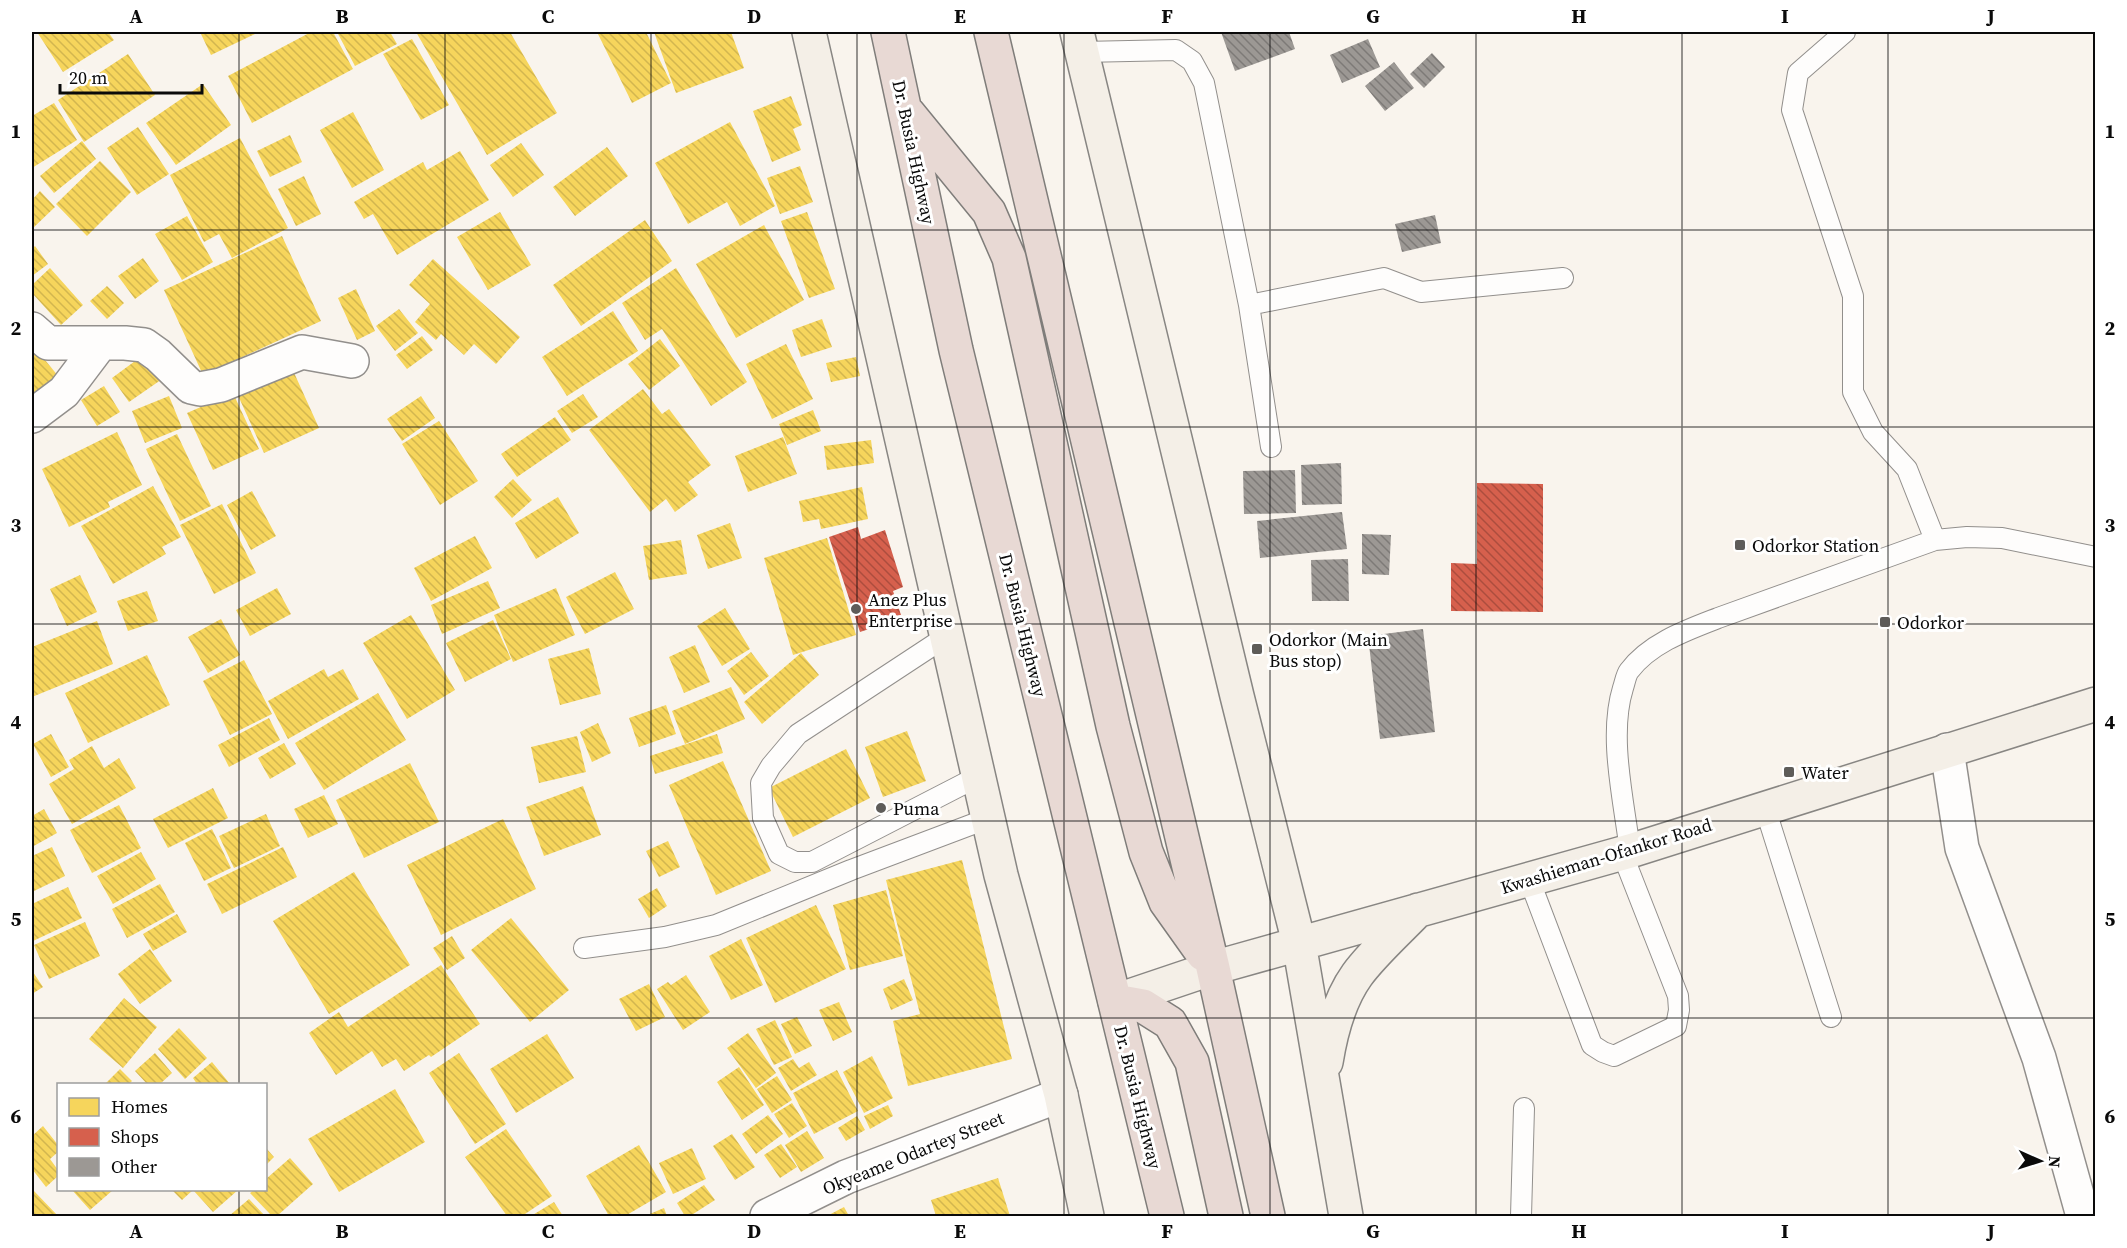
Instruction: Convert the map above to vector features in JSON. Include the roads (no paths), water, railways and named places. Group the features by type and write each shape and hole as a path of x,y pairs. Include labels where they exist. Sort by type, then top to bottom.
{"highway":[{"name":"Dr. Busia Highway","path":"888,32 956,350 1167,1216"},
{"path":"991,32 1213,968 1268,1216"},
{"path":"904,110 989,212 1008,258 1113,726 1146,852 1166,902 1213,968"},
{"path":"1115,1001 1143,1006 1170,1023 1192,1062 1226,1216"}],"street":[{"path":"809,32 1001,875 1061,1095 1087,1216"},
{"path":"1080,42 1234,684 1299,943 1346,1216"},
{"path":"32,329 48,343 136,343 144,345 158,355 191,387 200,389 221,385 302,352 352,361"},
{"path":"32,416 64,392 101,343"},
{"name":"Kwashieman-Ofankor Road","path":"1115,1001 1213,968 1626,852 2096,704"},
{"path":"1947,750 1962,848 2039,1058 2085,1202"},
{"path":"1323,1081 1330,1036 1337,1012 1357,975 1418,909"},
{"name":"Okyeame Odartey Street","path":"767,1216 846,1177 1061,1095"}],"lane":[{"path":"1845,32 1798,72 1792,110 1853,296 1853,392 1872,432 1907,469 1935,540"},
{"path":"1080,42 1176,50 1192,61 1204,83 1249,305 1272,447"},
{"path":"1249,305 1384,278 1421,292 1563,278"},
{"path":"1529,879 1592,1045 1614,1056 1676,1026 1679,1010 1678,996 1626,852 1616,737 1618,705 1628,672 1649,651 1685,631 1935,540 1967,537 2002,538 2096,557"},
{"path":"947,636 798,734 771,766 761,783 763,818 778,854 795,862 812,862 979,776"},
{"path":"1765,808 1831,1017"},
{"path":"584,948 665,937 716,925 851,870 989,818"},
{"path":"1521,1216 1524,1108"}],"place":[{"name":"Odorkor Station","path":"1740,545"},
{"name":"Anez Plus Enterprise","path":"856,609"},
{"name":"Odorkor","path":"1885,622"},
{"name":"Odorkor (Main Bus stop)","path":"1257,649"},
{"name":"Water","path":"1789,772"},
{"name":"Puma","path":"881,808"}]}
